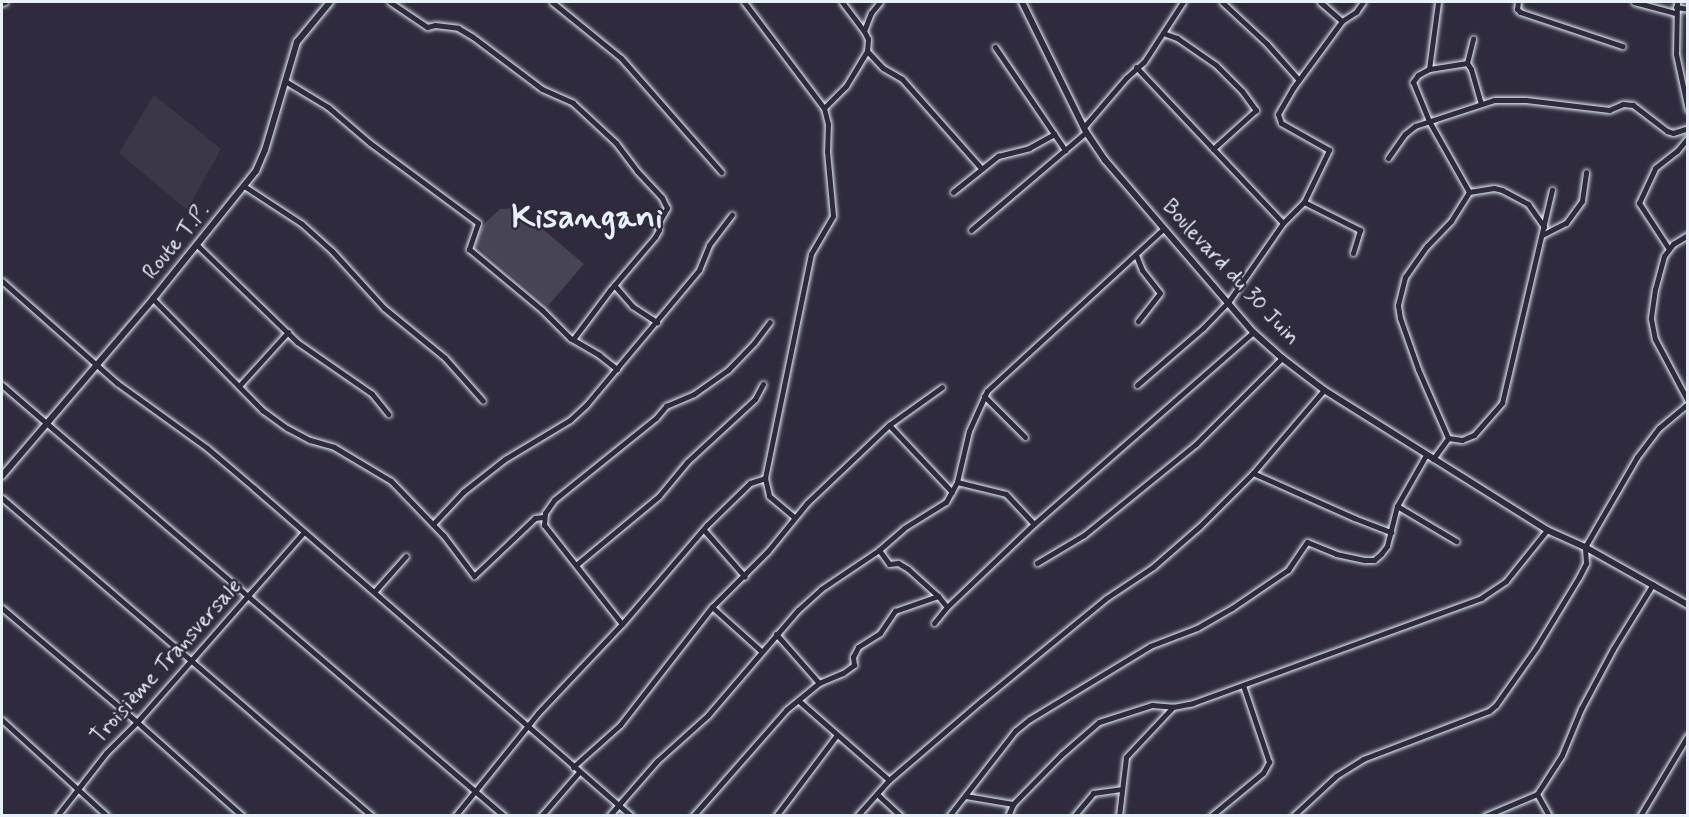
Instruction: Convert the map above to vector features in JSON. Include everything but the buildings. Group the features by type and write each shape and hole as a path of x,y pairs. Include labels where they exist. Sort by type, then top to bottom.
{"street":[{"name":"Route T.P.","path":"2,476 98,365 244,186 266,150 297,42 330,2"},
{"path":"390,2 428,27 435,25 458,28 542,89 573,103 616,143 636,171 662,198 667,208 657,225 659,230 574,338"},
{"path":"552,2 621,58 721,172"},
{"path":"744,2 824,108 828,124 827,151 833,216 811,254 765,478 769,496 794,517"},
{"path":"824,108 846,86 867,51 868,39 864,31 842,2"},
{"path":"864,31 871,13 879,2"},
{"name":"Boulevard du 30 Juin","path":"1022,2 1085,130 1104,160 1253,332 1324,390 1426,455 1547,530 1585,546 1688,605"},
{"path":"970,230 1065,150 1085,130 1136,67 1144,62 1183,2"},
{"path":"1222,2 1267,44 1299,80"},
{"path":"1320,2 1342,21"},
{"path":"1137,385 1203,328 1229,302 1283,223 1304,202 1329,150 1278,120 1278,114 1299,80 1342,21 1356,12 1363,2"},
{"path":"1429,69 1438,2"},
{"path":"1518,2 1517,9 1520,12 1622,46"},
{"path":"1634,2 1688,9"},
{"path":"1676,7 1676,54 1688,110"},
{"path":"1163,33 1178,38 1216,65 1242,91 1256,110 1213,149"},
{"path":"1473,39 1467,63 1471,69 1481,104"},
{"path":"995,47 1020,80 1065,150"},
{"path":"867,51 883,68 902,79 981,168"},
{"path":"1467,63 1429,69 1418,75 1413,82 1429,121 1469,192"},
{"path":"1136,67 1283,223"},
{"path":"285,81 328,107 370,143 478,223 469,249 574,338 617,369"},
{"path":"1389,158 1405,134 1429,121 1481,104 1511,99 1609,110 1623,104 1633,105 1667,131 1673,133 1688,128"},
{"path":"953,192 998,156 1029,148 1054,134"},
{"path":"1669,249 1639,202 1656,168 1680,148 1688,138"},
{"path":"1542,235 1564,224 1573,214 1584,195 1586,172"},
{"path":"244,186 302,224 332,251 384,308 445,358 483,401"},
{"path":"1469,192 1494,188 1502,190 1528,204 1544,226"},
{"path":"1448,438 1462,440 1474,435 1502,403 1552,190"},
{"path":"1448,438 1418,369 1400,318 1398,305 1405,277 1456,214 1469,192"},
{"path":"1304,202 1360,230 1353,254"},
{"path":"433,524 463,492 505,459 570,420 617,369 699,270 709,245 732,215"},
{"path":"609,816 657,761 708,715 776,634 821,590 879,550 904,528 946,502 957,482 969,431 984,396 1163,229"},
{"path":"1295,815 1336,776 1362,759 1489,711 1496,705 1536,648 1586,563 1585,546 1647,442 1671,416 1688,402 1651,329 1655,289 1669,249 1688,235"},
{"path":"197,245 297,342 372,394 388,414"},
{"path":"1136,255 1142,270 1160,293 1138,321"},
{"path":"2,281 117,383 207,448 632,816"},
{"path":"614,285 632,306 657,322"},
{"path":"153,299 262,410 287,428 310,440 334,447 385,477 433,524 474,576 536,518 543,517"},
{"path":"622,624 544,525 543,517 554,500 656,418 666,406 694,394 728,370 770,322"},
{"path":"239,386 288,332"},
{"path":"934,623 1034,524 1253,332"},
{"path":"1037,564 1084,535 1196,444 1282,358"},
{"path":"576,565 658,496 681,468 755,399 763,384"},
{"path":"2,385 504,816"},
{"path":"573,767 620,725 712,607 745,577 794,517 890,425 942,387"},
{"path":"856,816 890,780 1105,599 1172,551 1253,473 1324,390"},
{"path":"984,396 1025,437"},
{"path":"890,425 952,492"},
{"path":"1433,459 1448,438"},
{"path":"948,816 1016,731 1030,719 1150,646 1197,628 1232,608 1288,570 1307,542 1336,554 1374,560 1387,546 1397,506 1426,455"},
{"path":"1253,473 1391,532"},
{"path":"454,816 527,727 622,624 704,530 750,483 765,478"},
{"path":"957,482 1006,494 1034,524"},
{"path":"2,498 372,816"},
{"path":"1397,506 1456,541"},
{"path":"704,530 745,577"},
{"path":"1008,816 1013,804 1061,755 1099,722 1152,705 1173,707 1193,703 1481,598 1506,581 1547,530"},
{"name":"Troisième Transversale","path":"57,816 106,753 137,722 304,532"},
{"path":"879,550 889,564 898,563 908,569 948,607"},
{"path":"374,592 406,556"},
{"path":"1485,816 1538,794 1562,755 1581,709 1613,650 1653,584"},
{"path":"693,816 770,726 819,683 843,673 854,665 853,657 858,647 880,633 896,611 938,596"},
{"path":"712,607 761,651"},
{"path":"2,608 137,722 242,816"},
{"path":"776,634 819,683"},
{"path":"1211,816 1263,773 1269,762 1243,685"},
{"path":"799,701 890,780"},
{"path":"1127,816 1119,815 1124,765 1130,750 1173,707"},
{"path":"2,720 107,816"},
{"path":"1640,816 1688,735"},
{"path":"776,816 837,736"},
{"path":"541,816 579,772"},
{"path":"1074,816 1094,793 1121,789"},
{"path":"877,794 901,816"},
{"path":"1538,794 1549,816"},
{"path":"966,796 1013,804"}],"shaded area":[{"path":"154,95 221,149 187,210 119,153"},
{"path":"518,208 584,264 548,306 477,246 474,239 486,222 500,209"}],"district":[{"name":"Kisangani","path":"587,218"}]}
